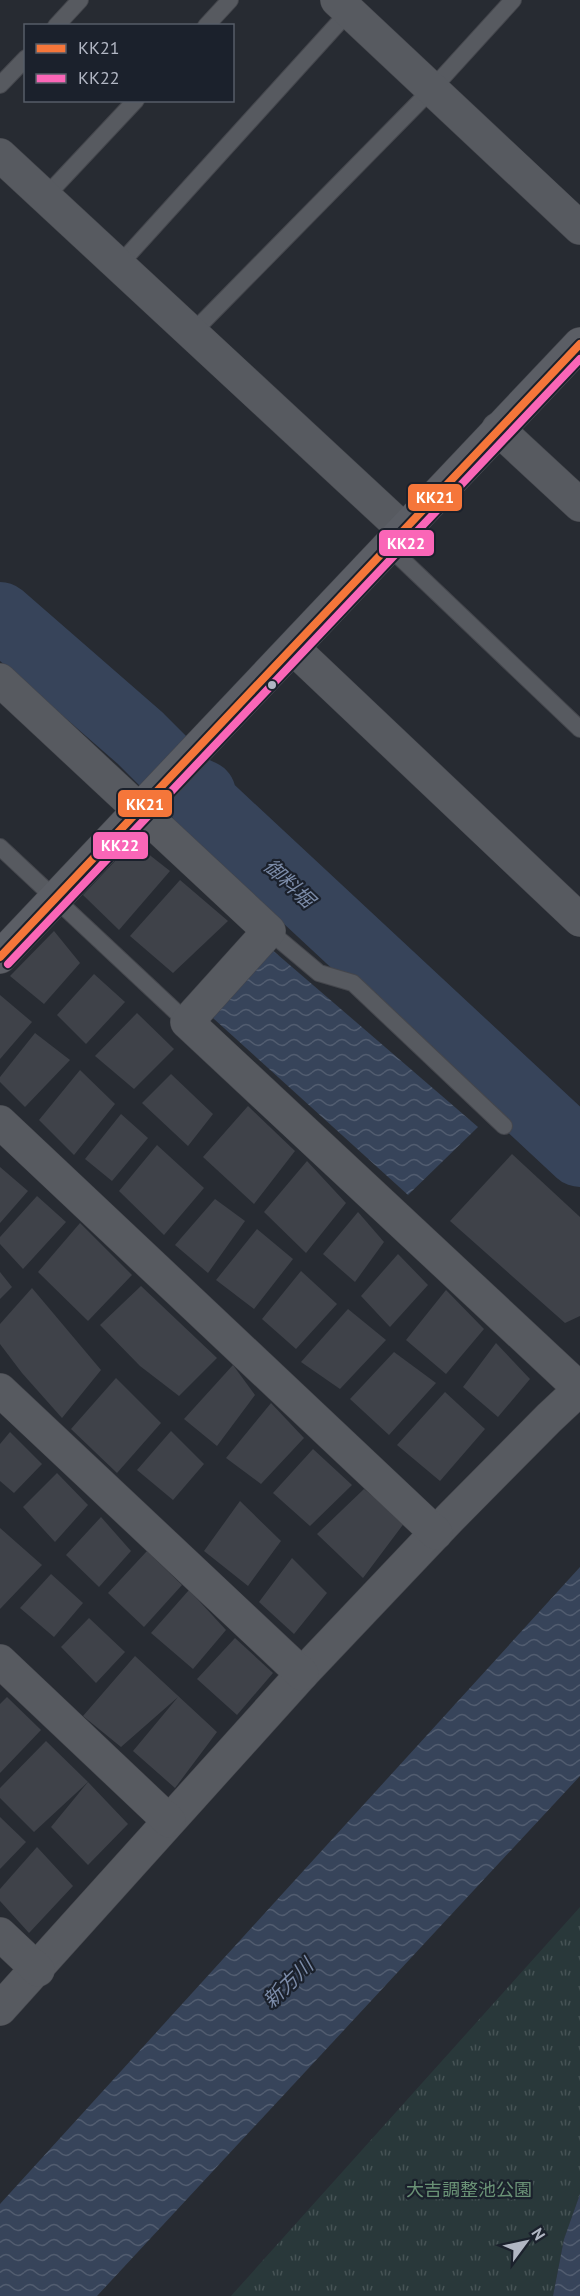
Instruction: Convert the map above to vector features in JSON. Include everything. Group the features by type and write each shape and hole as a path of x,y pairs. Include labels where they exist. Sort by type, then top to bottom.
{"street":[{"path":"349,4 432,89 580,228"},
{"path":"0,155 192,333 396,539"},
{"path":"0,957 580,344"},
{"path":"498,429 580,506"},
{"path":"293,648 580,920"},
{"path":"0,680 145,804 269,931 187,1022 580,1389 436,1533 302,1674 38,1970 0,2009"},
{"path":"0,1122 436,1533"},
{"path":"0,1390 302,1674"},
{"path":"0,1661 170,1821"},
{"path":"0,1934 38,1970"}],"lane":[{"path":"58,24 80,0"},
{"path":"208,24 230,0"},
{"path":"192,333 432,89 513,0"},
{"path":"118,265 349,4"},
{"path":"0,85 24,60"},
{"path":"45,197 134,102"},
{"path":"396,539 580,729"},
{"path":"0,846 187,1022"},
{"path":"269,931 318,973 353,983 504,1126"}],"green space":[{"name":"大吉調整池公園","path":"580,1907 580,2194 564,2239 553,2296 231,2296"}],"water":[{"path":"263,942 478,1127 408,1195 203,1009"},
{"name":"新方川","path":"580,1567 580,1776 97,2296 0,2296 0,2204"},
{"path":"580,2194 580,2296 553,2296 564,2239"}],"building":[{"path":"133,842 170,871 119,930 83,895"},
{"path":"180,880 228,921 173,973 130,936"},
{"path":"54,931 80,963 44,1004 10,976"},
{"path":"94,974 125,1002 86,1044 57,1015"},
{"path":"0,995 32,1022 0,1059"},
{"path":"137,1013 174,1049 134,1089 95,1056"},
{"path":"35,1033 70,1060 25,1107 0,1082 0,1077"},
{"path":"80,1070 115,1104 74,1155 39,1120"},
{"path":"171,1074 213,1114 188,1146 142,1103"},
{"path":"248,1106 295,1151 254,1204 203,1157"},
{"path":"121,1114 148,1138 112,1181 85,1159"},
{"path":"157,1145 204,1188 164,1235 119,1191"},
{"path":"512,1154 580,1217 580,1316 565,1323 450,1221"},
{"path":"307,1161 346,1203 306,1253 264,1212"},
{"path":"0,1167 28,1191 0,1223"},
{"path":"37,1196 66,1222 23,1269 0,1244 0,1237"},
{"path":"215,1199 245,1221 208,1273 175,1245"},
{"path":"358,1212 384,1242 355,1282 323,1254"},
{"path":"80,1223 132,1275 88,1321 38,1272"},
{"path":"257,1229 293,1259 254,1309 216,1280"},
{"path":"398,1254 428,1285 390,1327 361,1296"},
{"path":"301,1271 337,1304 296,1349 262,1319"},
{"path":"0,1272 12,1287 0,1299"},
{"path":"141,1286 217,1358 179,1396 140,1366 100,1325"},
{"path":"32,1288 101,1370 62,1418 0,1344 0,1324"},
{"path":"446,1290 484,1329 446,1374 406,1340"},
{"path":"348,1309 386,1340 340,1389 301,1362"},
{"path":"496,1343 530,1379 498,1417 463,1387"},
{"path":"394,1352 436,1383 389,1435 350,1399"},
{"path":"233,1365 255,1395 217,1446 184,1419"},
{"path":"116,1378 161,1423 117,1473 71,1429"},
{"path":"445,1392 485,1429 440,1481 397,1445"},
{"path":"271,1403 304,1438 261,1484 226,1458"},
{"path":"171,1431 204,1464 173,1500 137,1470"},
{"path":"10,1432 42,1464 14,1493 0,1481 0,1444"},
{"path":"313,1449 352,1485 310,1526 273,1493"},
{"path":"57,1473 88,1505 55,1542 23,1507"},
{"path":"364,1489 405,1522 363,1578 317,1534"},
{"path":"240,1501 281,1541 248,1586 204,1551"},
{"path":"101,1517 131,1551 99,1587 66,1555"},
{"path":"0,1528 42,1565 0,1609"},
{"path":"147,1551 182,1585 144,1627 108,1593"},
{"path":"292,1558 327,1593 294,1634 259,1602"},
{"path":"51,1574 83,1603 54,1637 20,1608"},
{"path":"189,1590 226,1630 193,1669 151,1633"},
{"path":"89,1618 125,1652 96,1683 61,1647"},
{"path":"235,1638 273,1673 237,1715 197,1679"},
{"path":"135,1656 217,1732 175,1788 133,1751 178,1697 121,1747 83,1716"},
{"path":"7,1697 41,1730 0,1773 0,1704"},
{"path":"46,1741 88,1782 34,1832 0,1798 0,1788"},
{"path":"88,1782 128,1824 88,1865 51,1827"},
{"path":"0,1817 26,1842 0,1869"},
{"path":"37,1847 73,1886 29,1933 0,1901 0,1889"}],"waterway":[{"name":"御料堀","path":"0,616 140,738 191,789 202,794 203,802 580,1153"}],"transit line":[{"name":"KK21","path":"0,957 580,344"},
{"name":"KK22","path":"8,964 580,359"}]}
